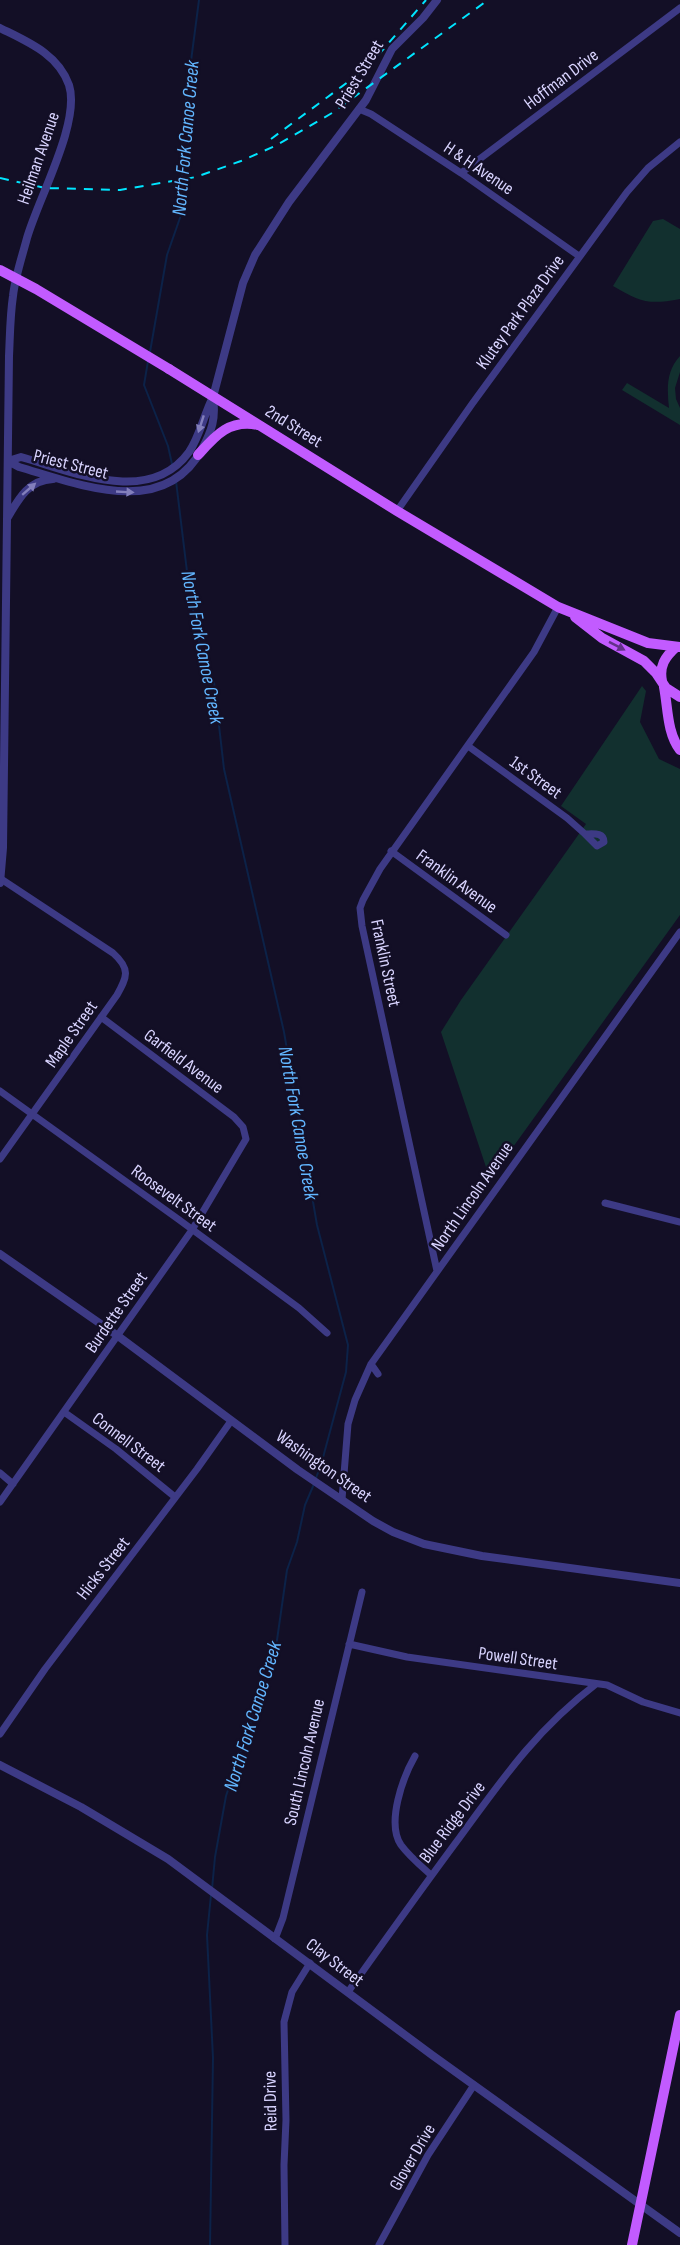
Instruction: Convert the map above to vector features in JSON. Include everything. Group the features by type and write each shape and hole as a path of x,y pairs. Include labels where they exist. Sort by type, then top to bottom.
{"main road":[{"name":"2nd Street","path":"0,270 46,295 264,426 397,511 558,607 648,643 678,647"},
{"path":"193,457 225,428 243,423 264,426"},
{"name":"2nd Street","path":"570,613 596,634 644,661 672,694 680,697"},
{"name":"2nd Street","path":"663,683 661,673 663,663 678,647"},
{"path":"663,683 671,730 680,750"},
{"path":"632,2245 680,2015"}],"street":[{"name":"Priest Street","path":"8,461 19,467 61,479 122,492 134,493 157,488 177,477 212,429 215,414 213,397 243,283 255,255 289,202 359,109 377,81 392,49 423,18 437,0"},
{"name":"Hoffman Drive","path":"461,173 680,8"},
{"name":"Heilman Avenue","path":"0,28 28,41 50,57 65,76 72,99 69,123 28,235 13,295 9,356 3,848 0,881"},
{"name":"H & H Avenue","path":"359,109 371,114 461,173 579,256"},
{"name":"Klutey Park Plaza Drive","path":"397,511 579,256 638,179 660,157 680,142"},
{"name":"Priest Street","path":"8,461 21,457 114,482 136,482 155,477 193,457"},
{"path":"8,517 23,493 34,484 42,480 61,479"},
{"name":"Franklin Street","path":"437,1271 360,917 360,908 366,892 392,851 534,652 558,607"},
{"name":"1st Street","path":"468,746 567,818 585,834"},
{"name":"Franklin Avenue","path":"392,851 506,935"},
{"name":"Maple Street","path":"0,881 113,953 121,960 125,968 124,982 0,1159"},
{"name":"North Lincoln Avenue","path":"342,1499 348,1424 355,1400 371,1364 680,932"},
{"name":"Garfield Avenue","path":"101,1017 234,1117 245,1132"},
{"name":"Roosevelt Street","path":"0,1091 299,1308 327,1333"},
{"name":"Burdette Street","path":"0,1502 192,1230 244,1144 245,1132"},
{"path":"605,1203 680,1222"},
{"name":"Washington Street","path":"0,1254 118,1336 298,1470 373,1521 424,1544 503,1560 680,1583"},
{"path":"371,1364 378,1374"},
{"name":"Connell Street","path":"64,1412 116,1449 175,1497"},
{"name":"Hicks Street","path":"0,1734 59,1650 231,1421"},
{"path":"0,1473 13,1484"},
{"name":"South Lincoln Avenue","path":"275,1939 283,1918 362,1592"},
{"name":"Powell Street","path":"349,1644 406,1657 614,1687 643,1702 680,1713"},
{"name":"Blue Ridge Drive","path":"348,1992 431,1875 533,1740 596,1684"},
{"path":"415,1756 401,1790 395,1828 401,1845 431,1875"},
{"name":"Clay Street","path":"0,1765 81,1807 168,1859 474,2085 680,2233"},
{"name":"Reid Drive","path":"285,2245 284,2022 292,1992 310,1963"},
{"name":"Glover Drive","path":"379,2245 428,2155 474,2085"}],"green space":[{"path":"663,219 680,229 680,299 660,302 645,301 630,296 613,286 653,221"},
{"path":"680,356 680,372 675,388 680,408 680,425 622,390 627,383 669,408 670,374"},
{"path":"642,686 646,691 640,722 659,759 680,769 680,915 490,1179 441,1032 461,1000 586,824 561,806"}],"waterway":[{"name":"North Fork Canoe Creek","path":"150,352 167,255 181,215 183,122 199,0"},
{"name":"North Fork Canoe Creek","path":"148,361 144,385 168,446 172,464"},
{"name":"North Fork Canoe Creek","path":"176,481 189,588 200,647 214,682 224,769 284,1032 317,1225 348,1345 346,1372 316,1478"},
{"name":"North Fork Canoe Creek","path":"212,1889 226,1796 276,1647 287,1570 297,1542 305,1505 314,1484"},
{"name":"North Fork Canoe Creek","path":"210,2245 213,2058 207,1935 211,1895"}],"railway":[{"path":"271,139 352,79 380,53 426,0"},
{"path":"0,178 45,188 120,190 196,177 241,161 275,146 332,113 488,0"}]}
